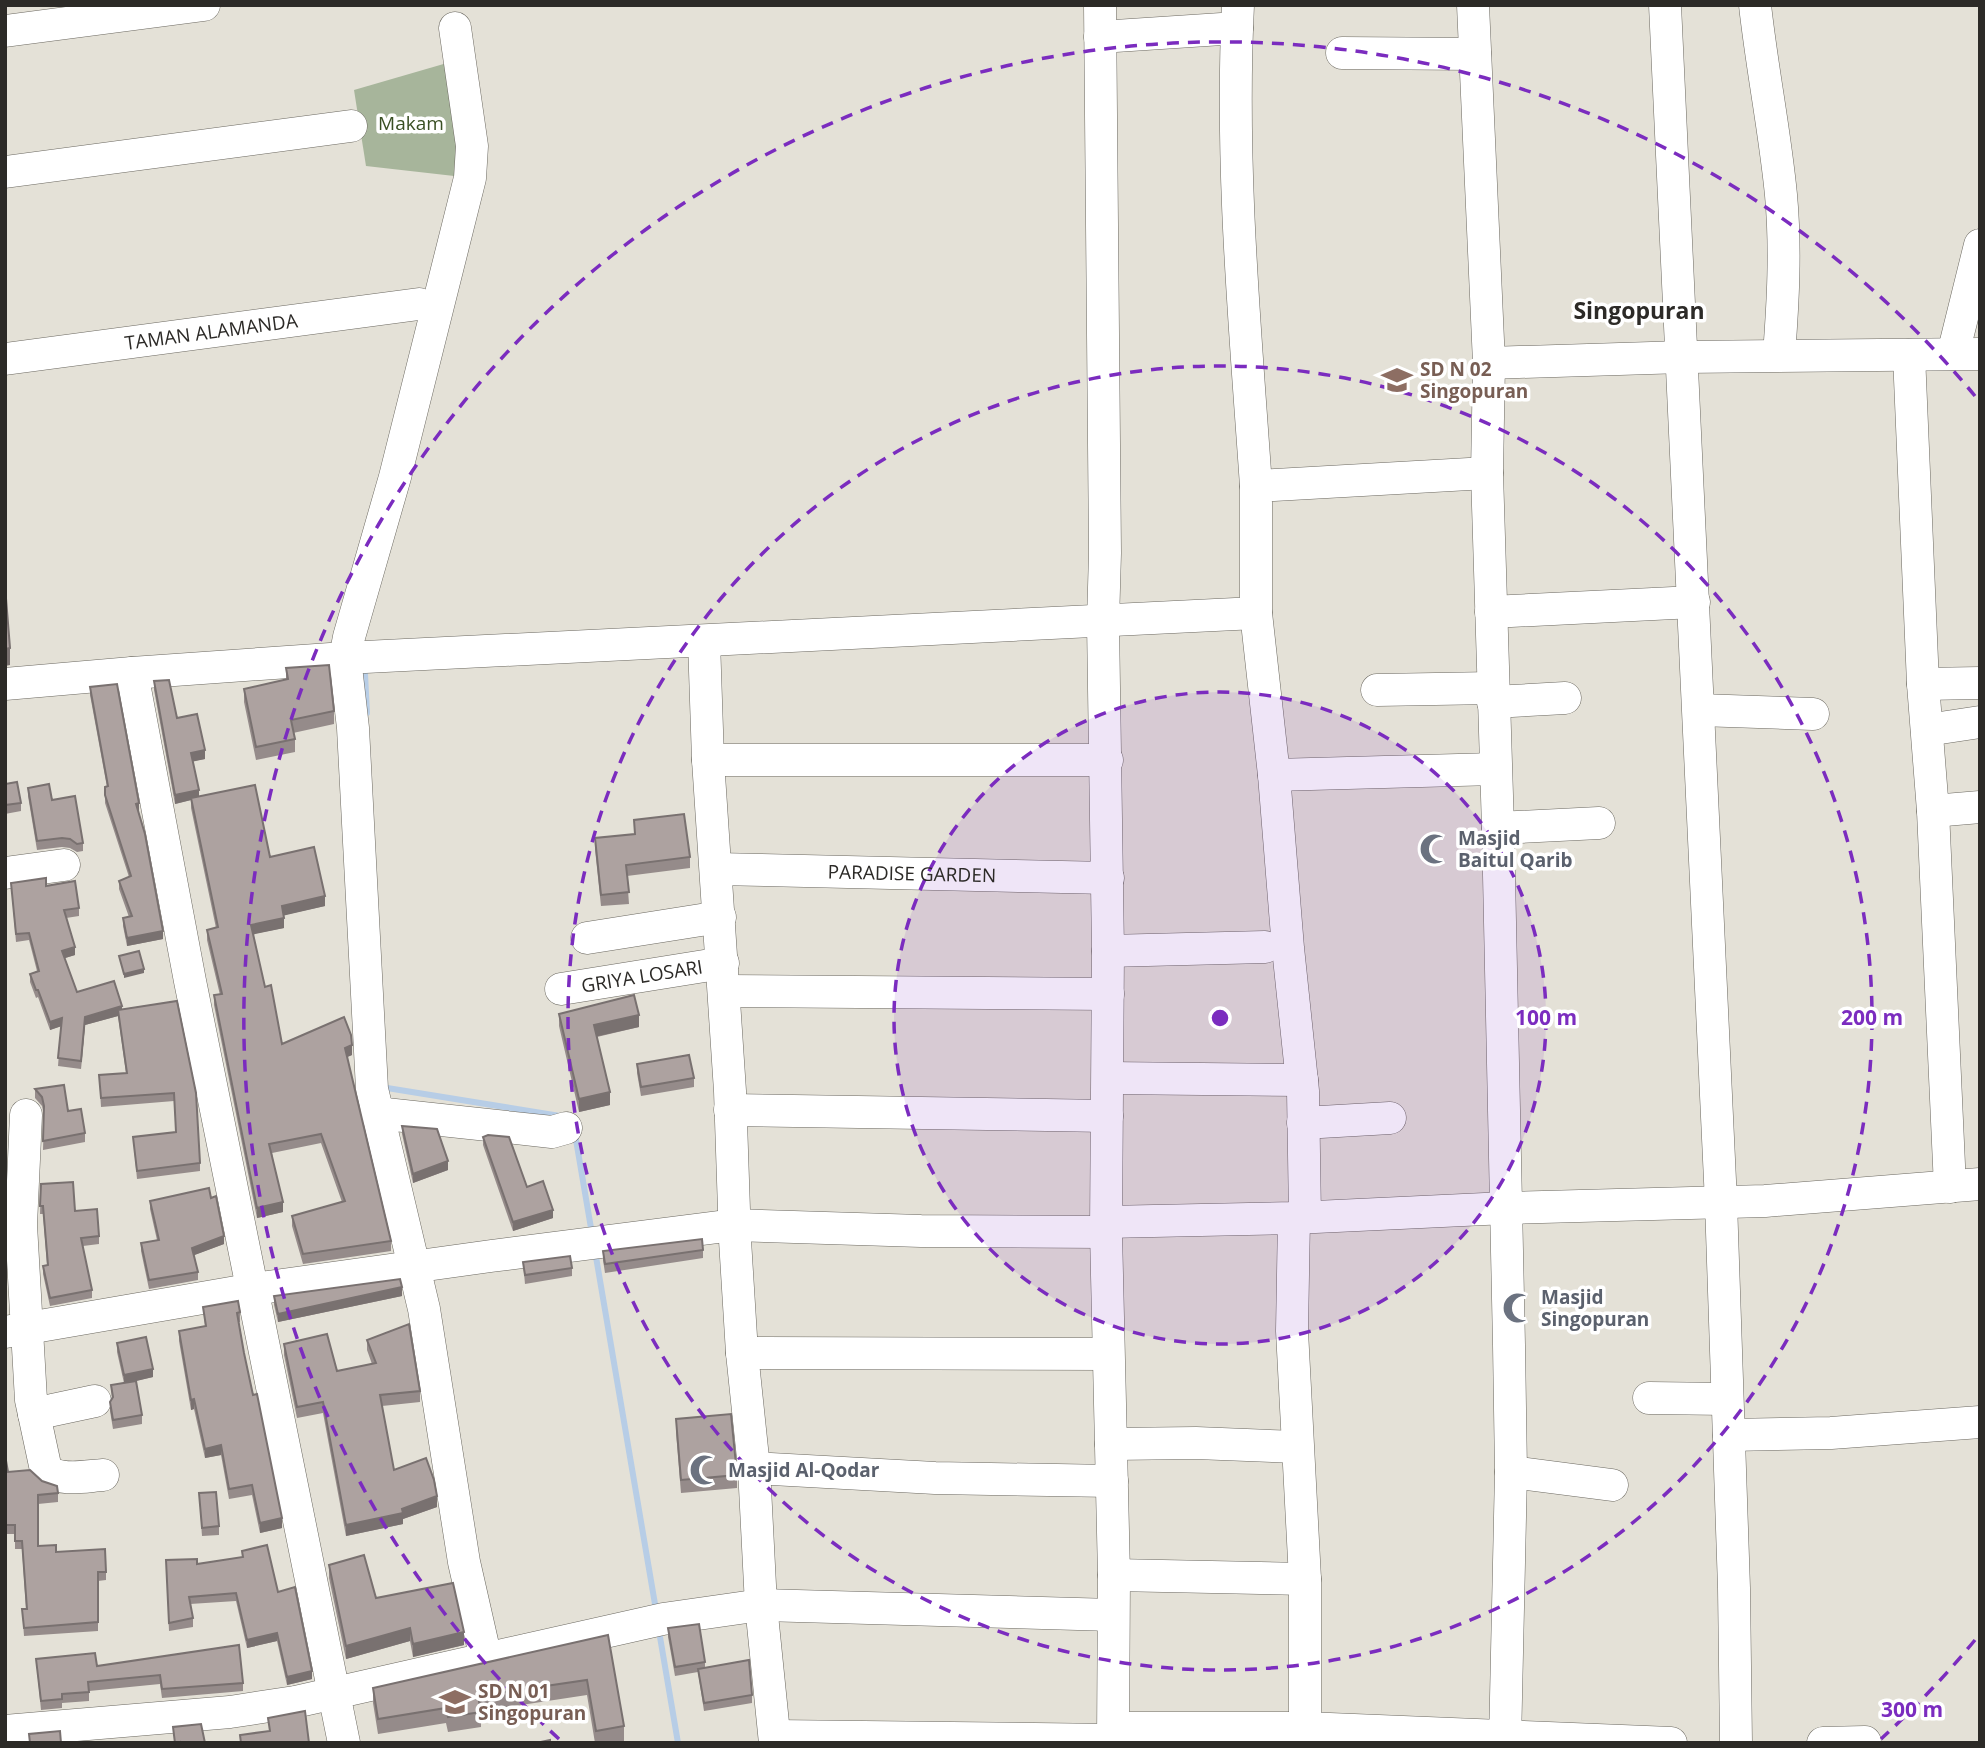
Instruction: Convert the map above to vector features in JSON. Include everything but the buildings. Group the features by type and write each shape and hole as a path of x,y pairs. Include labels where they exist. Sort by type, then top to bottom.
{"street":[{"path":"5,31 204,5"},
{"path":"1100,5 1108,878 1106,1227 1114,1575 1114,1737"},
{"path":"1473,5 1489,363 1487,473 1498,828 1511,1472 1505,1740"},
{"path":"1665,5 1721,1202 1734,1588 1736,1743"},
{"path":"1755,5 1782,205 1784,280 1779,355"},
{"path":"1100,37 1238,17 1236,96 1239,214 1256,486 1256,613 1275,775 1288,948 1302,1080 1300,1217 1292,1331 1305,1579 1305,1728"},
{"path":"455,28 472,146 470,178 395,477 345,658 352,728 367,1019 376,1113 415,1267 464,1562 485,1660"},
{"path":"1342,53 1475,54"},
{"path":"5,172 351,126"},
{"path":"1489,363 1683,356 1966,354 1980,245"},
{"name":"TAMAN ALAMANDA","path":"5,359 419,304"},
{"path":"17,1330 254,1289 734,1226 921,1231 1106,1227 1506,1208 1777,1201 1965,1186 1923,684 1909,355"},
{"path":"1256,486 1487,473"},
{"path":"1491,612 1694,602"},
{"path":"5,684 345,658 1256,613"},
{"path":"704,641 708,760 720,917 742,1353 754,1468 761,1605 775,1740 1114,1737 1305,1728 1505,1740 1671,1743"},
{"path":"132,673 190,981 344,1743"},
{"path":"1923,684 1980,683"},
{"path":"1377,690 1565,698"},
{"path":"1699,710 1813,714"},
{"path":"1927,730 1980,722"},
{"path":"708,760 1107,760"},
{"path":"1275,775 1495,769"},
{"path":"1933,811 1980,807"},
{"path":"1498,828 1599,823"},
{"path":"5,873 64,865"},
{"name":"PARADISE GARDEN","path":"716,869 1108,878"},
{"path":"587,938 720,917"},
{"path":"1108,951 1265,947"},
{"name":"GRIYA LOSARI","path":"561,989 723,977 1108,994"},
{"path":"1108,1077 1302,1080"},
{"path":"730,1110 1107,1116"},
{"path":"376,1113 552,1132 566,1128"},
{"path":"26,1115 17,1330 31,1401 46,1470 60,1477 103,1475"},
{"path":"1303,1123 1390,1118"},
{"path":"742,1353 1108,1354"},
{"path":"1649,1398 1727,1399"},
{"path":"34,1414 95,1401"},
{"path":"1728,1435 1831,1433 1980,1422"},
{"path":"1111,1444 1196,1443 1297,1447"},
{"path":"754,1468 934,1478 1112,1481"},
{"path":"1511,1472 1612,1485"},
{"path":"1114,1575 1305,1579"},
{"path":"5,1731 230,1712 335,1694 651,1622 761,1605 1112,1615"},
{"path":"1823,1743 1865,1742"}],"green space":[{"name":"Makam","path":"447,63 463,177 366,166 354,90"}],"waterway":[{"path":"365,674 367,713"},
{"path":"381,1087 560,1116"},
{"path":"575,1134 592,1234"},
{"path":"595,1251 656,1610"},
{"path":"659,1631 678,1743"}],"place":[{"name":"SD N 02 Singopuran","path":"1397,380"},
{"name":"Masjid Baitul Qarib","path":"1435,849"},
{"name":"Masjid Singopuran","path":"1518,1308"},
{"name":"Masjid Al-Qodar","path":"705,1470"},
{"name":"SD N 01 Singopuran","path":"455,1702"}],"district":[{"name":"Singopuran","path":"1639,310"}]}
